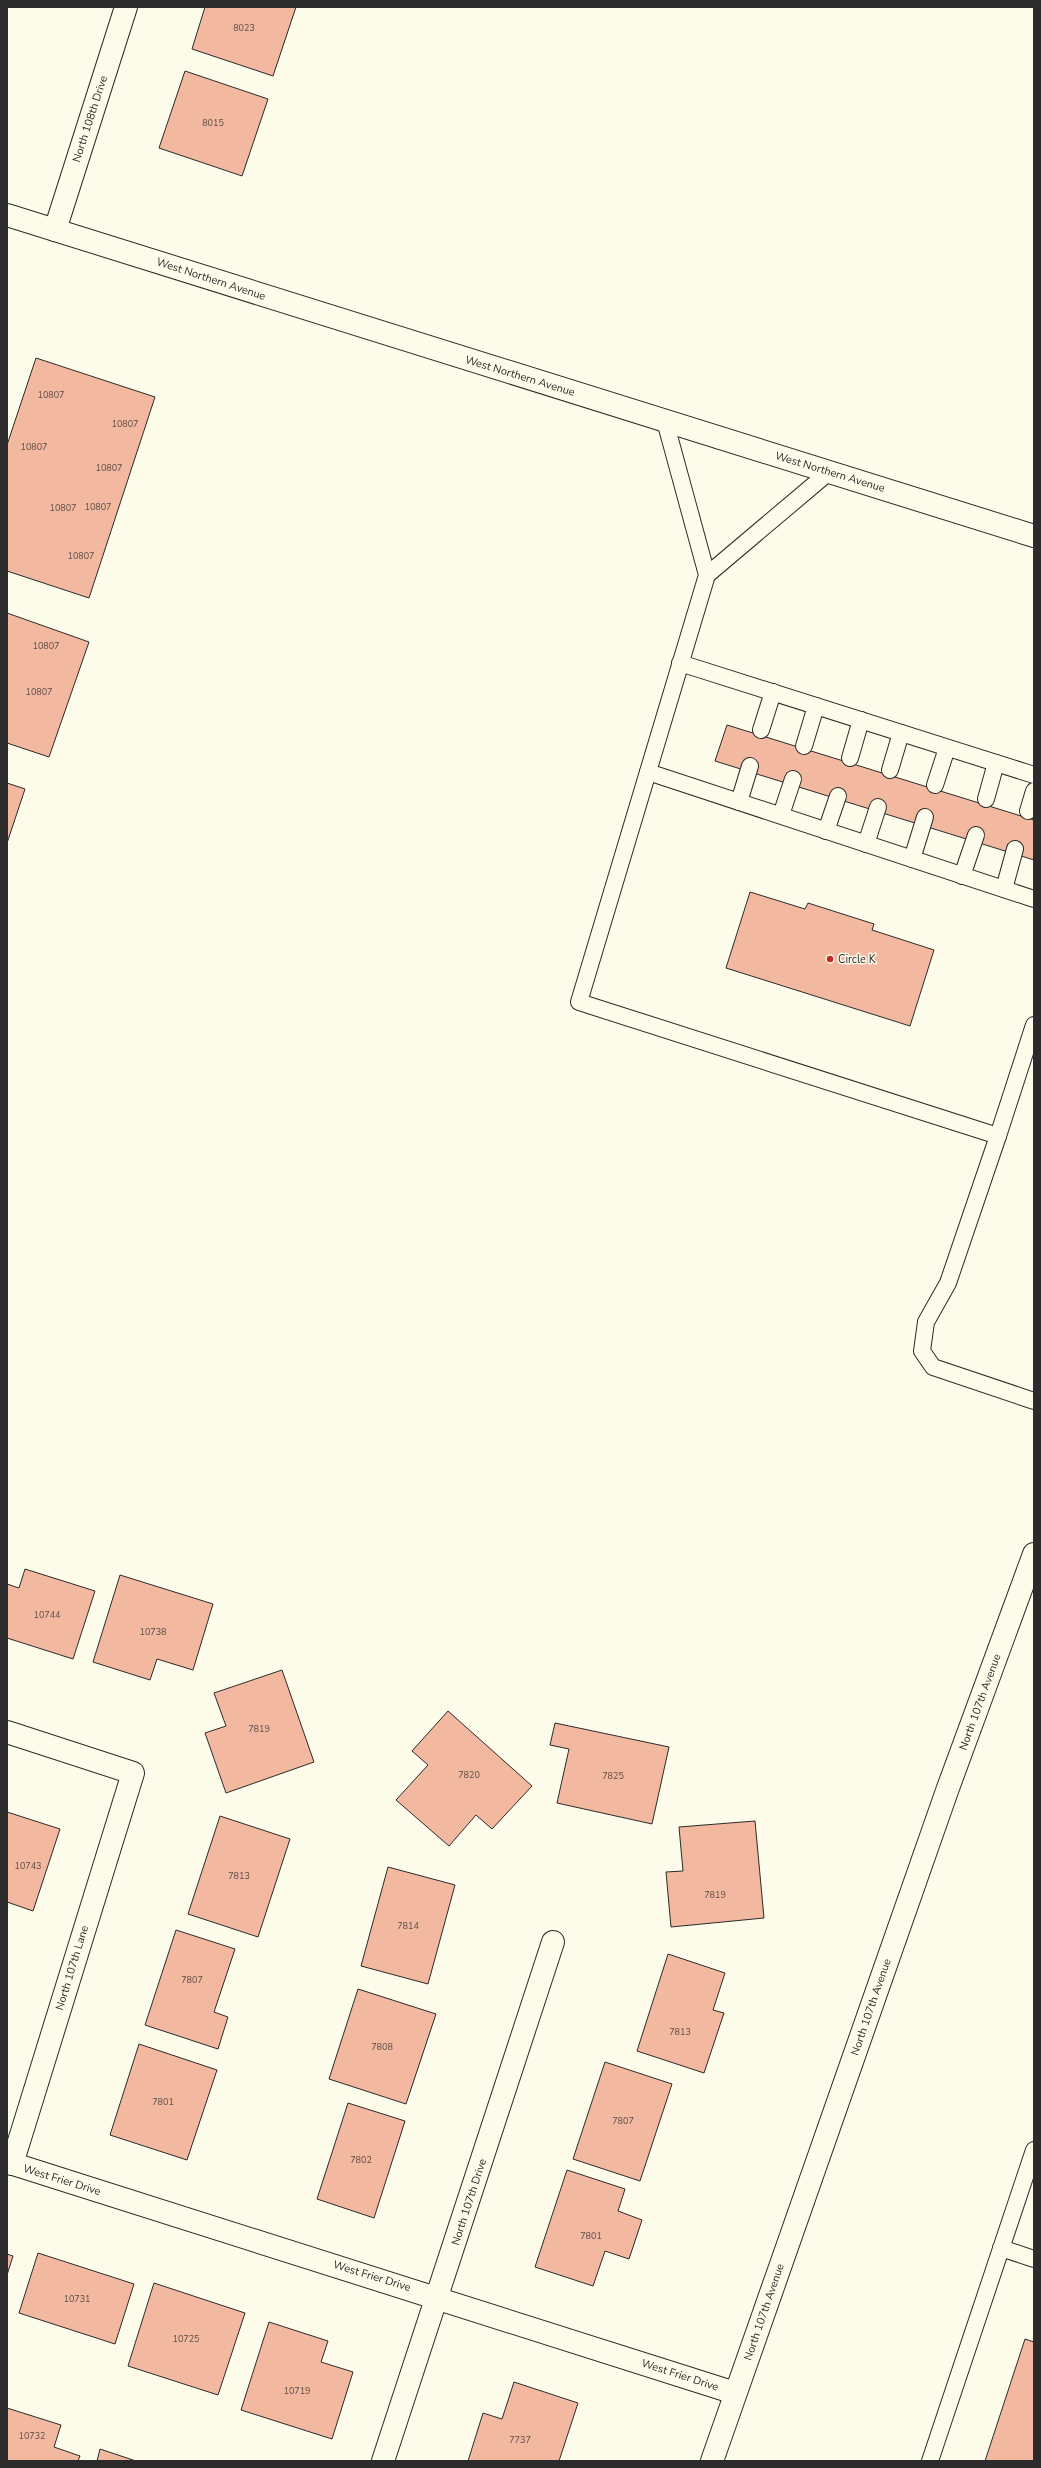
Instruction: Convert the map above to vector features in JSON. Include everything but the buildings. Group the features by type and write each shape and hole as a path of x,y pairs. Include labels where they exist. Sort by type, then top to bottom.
{"street":[{"name":"North 108th Drive","path":"55,230 126,7"},
{"name":"West Northern Avenue","path":"7,215 1034,536"},
{"name":"North 107th Avenue","path":"712,2461 945,1796 1034,1554"},
{"name":"North 107th Lane","path":"7,1732 133,1773 9,2163"},
{"name":"North 107th Drive","path":"383,2461 438,2297 553,1942"},
{"name":"West Frier Drive","path":"9,2163 438,2297 735,2393"}],"lane":[{"path":"665,421 707,575 579,1002 998,1136"},
{"path":"707,575 829,472"},
{"path":"680,663 1034,775"},
{"path":"761,730 773,692"},
{"path":"804,746 816,706"},
{"path":"850,758 861,720"},
{"path":"890,770 901,733"},
{"path":"935,785 947,748"},
{"path":"986,799 996,763"},
{"path":"739,802 750,766"},
{"path":"648,772 1034,899"},
{"path":"781,816 793,779"},
{"path":"1028,811 1034,791"},
{"path":"826,831 838,796"},
{"path":"866,844 878,807"},
{"path":"912,859 925,817"},
{"path":"962,876 976,835"},
{"path":"1004,889 1015,849"},
{"path":"1034,1024 948,1283 926,1322 922,1352 934,1367 1034,1401"},
{"path":"930,2461 1034,2150"},
{"path":"1001,2248 1034,2259"}],"place":[{"name":"Circle K","path":"830,959"}]}
